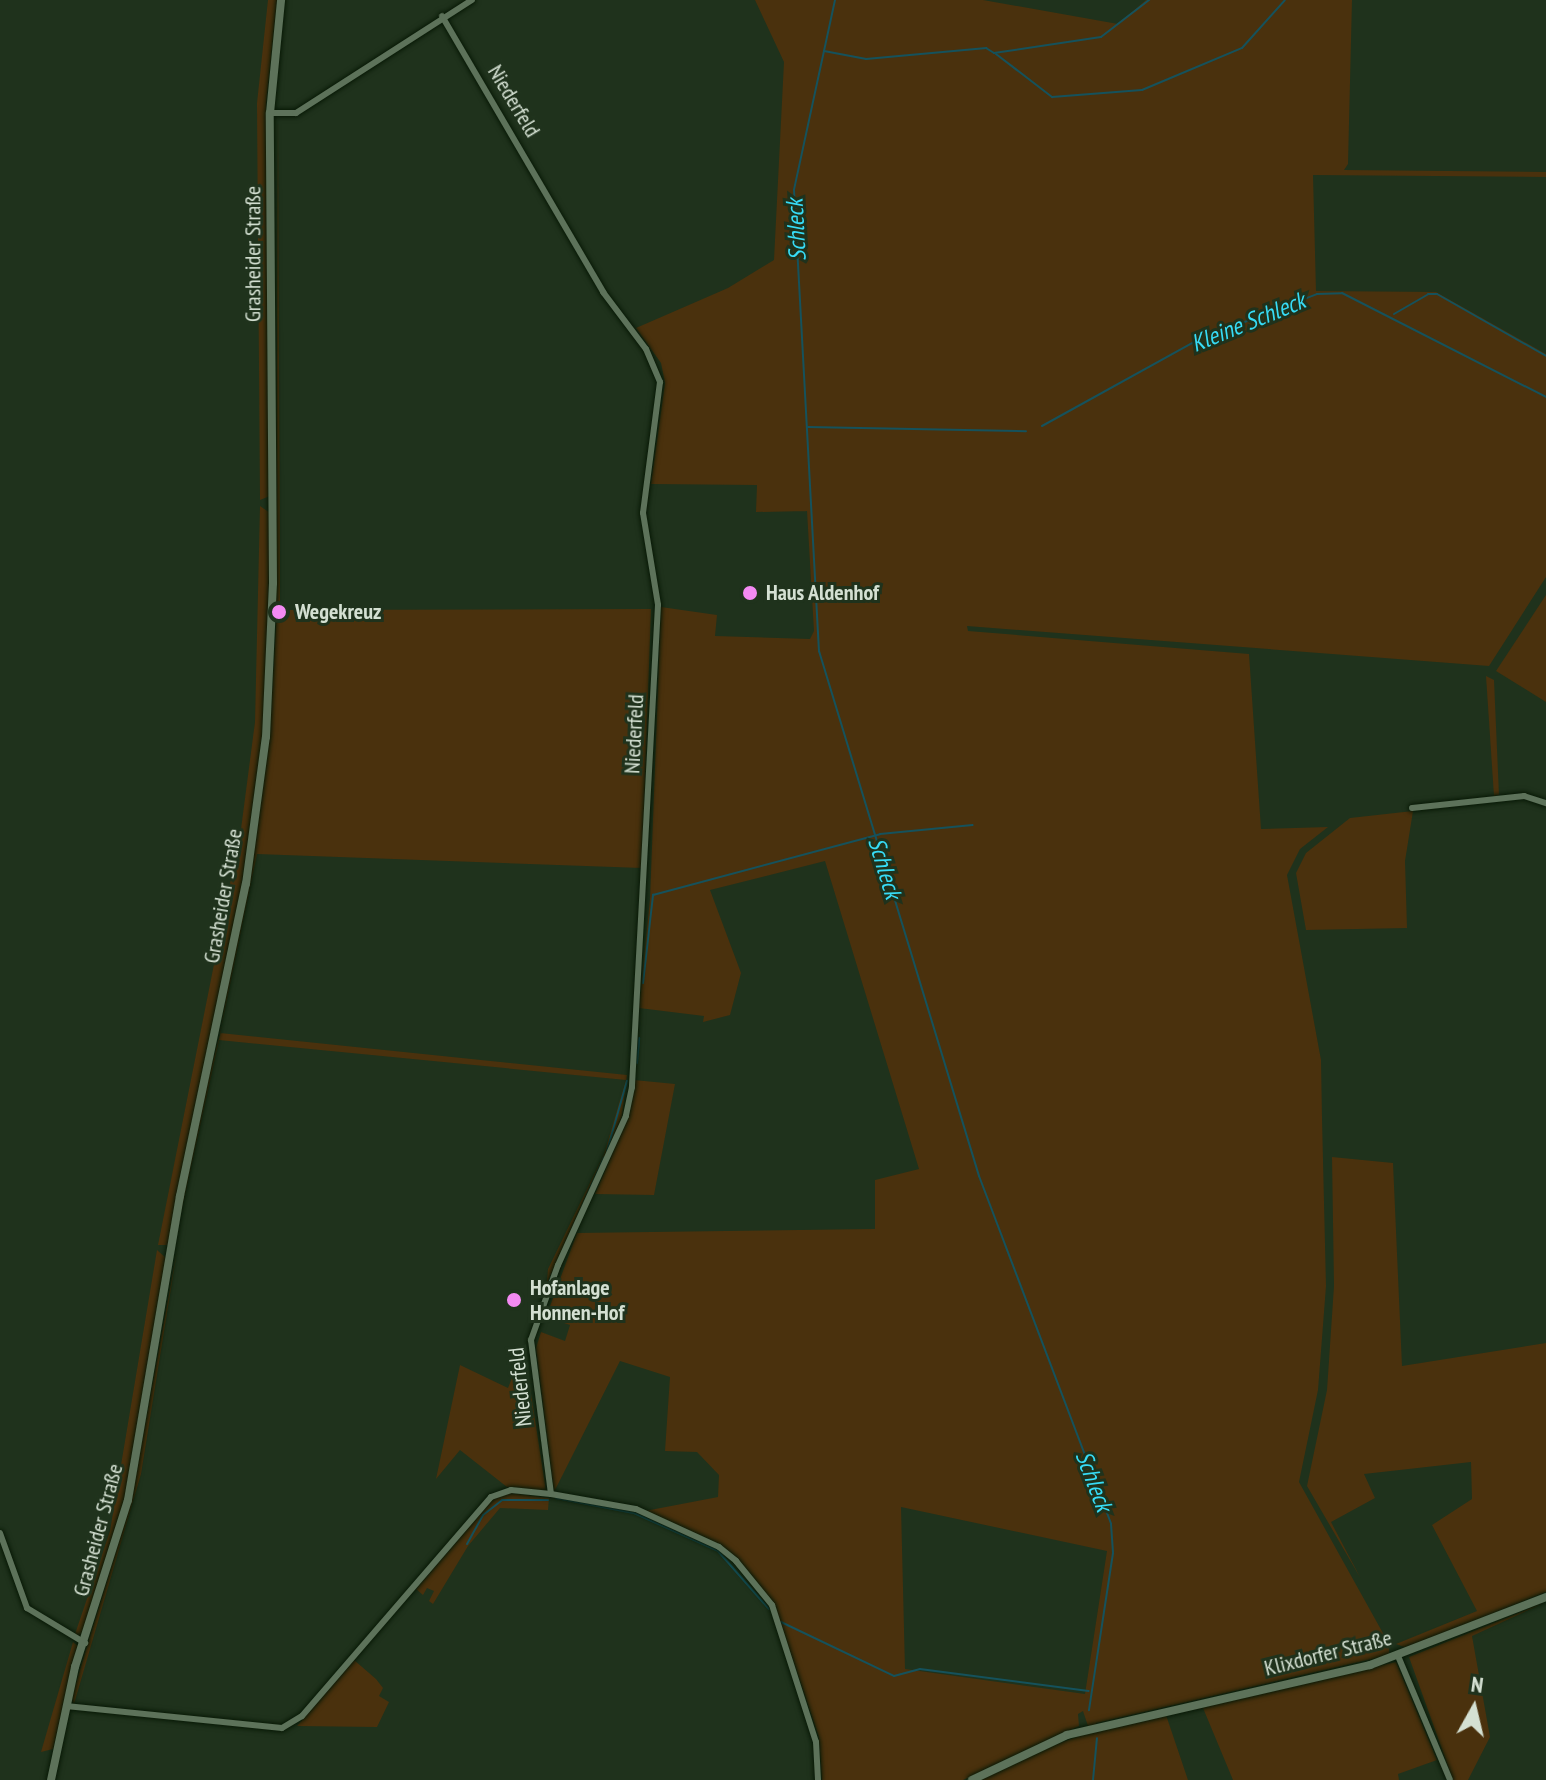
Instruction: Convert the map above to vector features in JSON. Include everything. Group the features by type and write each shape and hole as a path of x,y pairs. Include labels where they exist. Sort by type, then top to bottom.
{"street":[{"name":"Grasheider Straße","path":"51,1780 66,1706 128,1500 180,1196 246,884 266,737 273,583 270,113 281,0"},
{"path":"270,113 296,113 442,16 472,0"},
{"name":"Niederfeld","path":"442,16 603,292 646,349 660,382 643,513 658,605 632,1087 626,1116 558,1265 531,1340 551,1494"},
{"path":"1412,808 1524,796 1546,803"},
{"path":"66,1706 282,1728 302,1716 491,1497 511,1490 636,1509 719,1547 736,1561 772,1605 816,1742 818,1780"},
{"path":"0,1533 27,1608 85,1643"},
{"name":"Klixdorfer Straße","path":"972,1780 1067,1735 1111,1721 1398,1656 1546,1597"},
{"path":"1398,1656 1450,1780"}],"shaded area":[{"path":"268,0 277,0 266,103 270,496 260,500 257,103"},
{"path":"755,0 983,0 1118,24 1146,0 1352,0 1348,164 1344,170 1546,172 1546,177 1313,175 1316,291 1436,292 1546,354 1546,577 1489,666 967,626 968,631 1249,654 1261,829 1328,827 1300,849 1287,875 1321,1060 1326,1286 1318,1390 1299,1482 1389,1644 1389,1655 1096,1723 1098,1729 1396,1662 1437,1760 1398,1774 1399,1780 1233,1780 1203,1708 1166,1715 1188,1780 981,1780 1030,1754 1090,1732 1083,1711 1078,1714 1079,1726 963,1780 822,1780 819,1737 779,1618 738,1560 645,1511 718,1497 719,1475 697,1452 665,1451 670,1377 620,1361 554,1492 536,1348 541,1332 565,1341 570,1325 546,1317 577,1233 875,1229 875,1180 919,1169 825,861 710,890 741,973 730,1015 703,1022 704,1016 639,1008 650,899 661,607 717,615 715,636 810,639 814,631 807,511 756,512 757,485 651,484 665,383 661,363 636,328 728,288 774,260 784,62","holes":["901,1507 1107,1551 1085,1694 905,1669"]},
{"path":"278,117 280,604 276,601"},
{"path":"260,506 270,513 266,710 239,905 168,1245 158,1245 241,829 255,722"},
{"path":"1546,595 1546,702 1496,671"},
{"path":"651,609 642,868 257,854 222,1026 270,728 277,610"},
{"path":"1486,676 1494,680 1499,795 1494,796"},
{"path":"1413,811 1405,861 1407,928 1306,930 1296,873 1306,853 1350,818"},
{"path":"220,1033 627,1075 622,1116 546,1293 548,1269 604,1154 626,1080 219,1040 174,1245 199,1110"},
{"path":"634,1080 675,1084 654,1195 595,1194 628,1117"},
{"path":"1332,1157 1393,1163 1402,1366 1546,1343 1546,1592 1407,1648 1396,1644 1477,1611 1432,1525 1472,1499 1471,1462 1364,1474 1375,1498 1331,1522 1361,1579 1307,1486 1327,1390 1334,1286"},
{"path":"157,1250 166,1258 131,1471 119,1525 81,1637 74,1637 110,1531"},
{"path":"177,1251 141,1474 74,1704 71,1700 131,1501"},
{"path":"524,1348 546,1491 507,1487 460,1450 436,1479 460,1365 508,1388"},
{"path":"511,1493 549,1498 548,1510 500,1508 468,1546 433,1604 429,1601 434,1591 427,1588 423,1595 416,1589 494,1498"},
{"path":"1546,1602 1472,1636 1490,1737 1468,1780 1453,1780 1409,1657"},
{"path":"73,1642 78,1646 53,1749 41,1752"},
{"path":"354,1660 376,1679 383,1688 379,1696 389,1702 377,1727 297,1726"}],"waterway":[{"name":"Schleck","path":"835,0 794,190 819,651 979,1176 1111,1524 1113,1553 1089,1710"},
{"path":"824,51 866,59 986,48 994,53 1101,37 1149,0"},
{"path":"996,54 1052,97 1142,90 1242,48 1285,0"},
{"name":"Kleine Schleck","path":"1042,426 1198,340 1317,294 1342,293 1546,397"},
{"path":"1394,314 1428,294 1437,294 1546,356"},
{"name":"Kleine Schleck","path":"808,427 1026,431"},
{"path":"643,983 653,895 880,834 973,825"},
{"path":"637,1063 639,1038"},
{"path":"607,1151 627,1081"},
{"path":"545,1291 604,1157"},
{"path":"556,1498 634,1513 718,1551 769,1609"},
{"path":"467,1544 483,1515 502,1500 548,1500"},
{"path":"781,1622 894,1676 920,1669 1089,1691"},
{"name":"Schleck","path":"1093,1780 1097,1738"}],"place":[{"name":"Haus Aldenhof","path":"750,593"},
{"name":"Wegekreuz","path":"279,612"},
{"name":"Hofanlage Honnen-Hof","path":"514,1300"}]}
